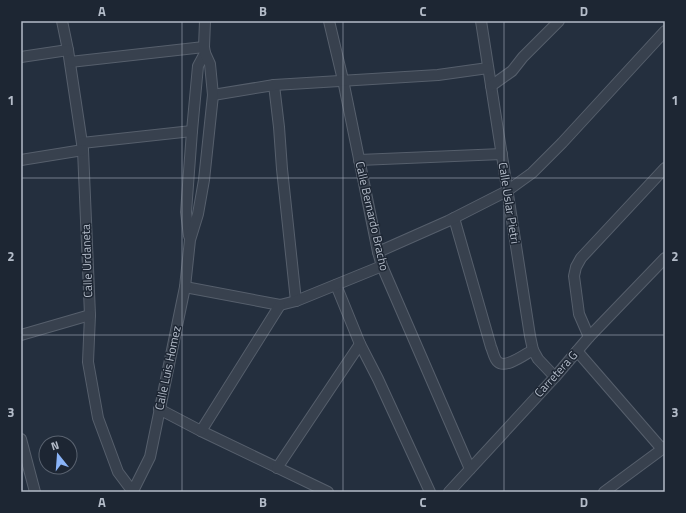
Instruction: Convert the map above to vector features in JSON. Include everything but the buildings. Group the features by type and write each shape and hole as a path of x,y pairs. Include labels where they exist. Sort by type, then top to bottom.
{"street":[{"name":"Calle Urdaneta","path":"62,21 83,146 90,315 88,362 98,418 118,472 133,492"},
{"name":"Calle Luis Homez","path":"133,492 150,458 185,287 190,240 198,214 204,180 213,95 210,64 205,50 205,21"},
{"name":"Calle Bernardo Bracho","path":"329,21 343,80 382,266 470,469"},
{"name":"Calle Uslar Pietri","path":"481,21 530,336 533,350 538,359 554,377"},
{"path":"491,86 512,71 523,57 559,21"},
{"path":"378,252 454,218 507,191 532,173 562,143 665,31"},
{"path":"21,57 68,50"},
{"path":"70,62 205,50"},
{"name":"Calle Luis Homez","path":"190,240 186,212 192,131 198,66 205,50"},
{"path":"213,95 274,85 438,75 488,68"},
{"path":"274,85 296,301"},
{"path":"21,160 83,146 192,131"},
{"path":"359,160 502,154"},
{"path":"589,337 579,314 574,276 576,267 581,258 665,168"},
{"path":"454,218 491,347 497,361 502,364 507,364 533,350"},
{"name":"Carretera G","path":"449,492 589,337 665,258"},
{"path":"185,287 280,305 296,301 382,266"},
{"path":"336,285 360,344 378,379 430,492"},
{"path":"201,431 280,305"},
{"path":"21,335 90,315"},
{"path":"277,468 360,344"},
{"path":"577,351 663,448 604,492"},
{"path":"159,409 201,431 328,492"},
{"path":"21,439 35,492"}]}
